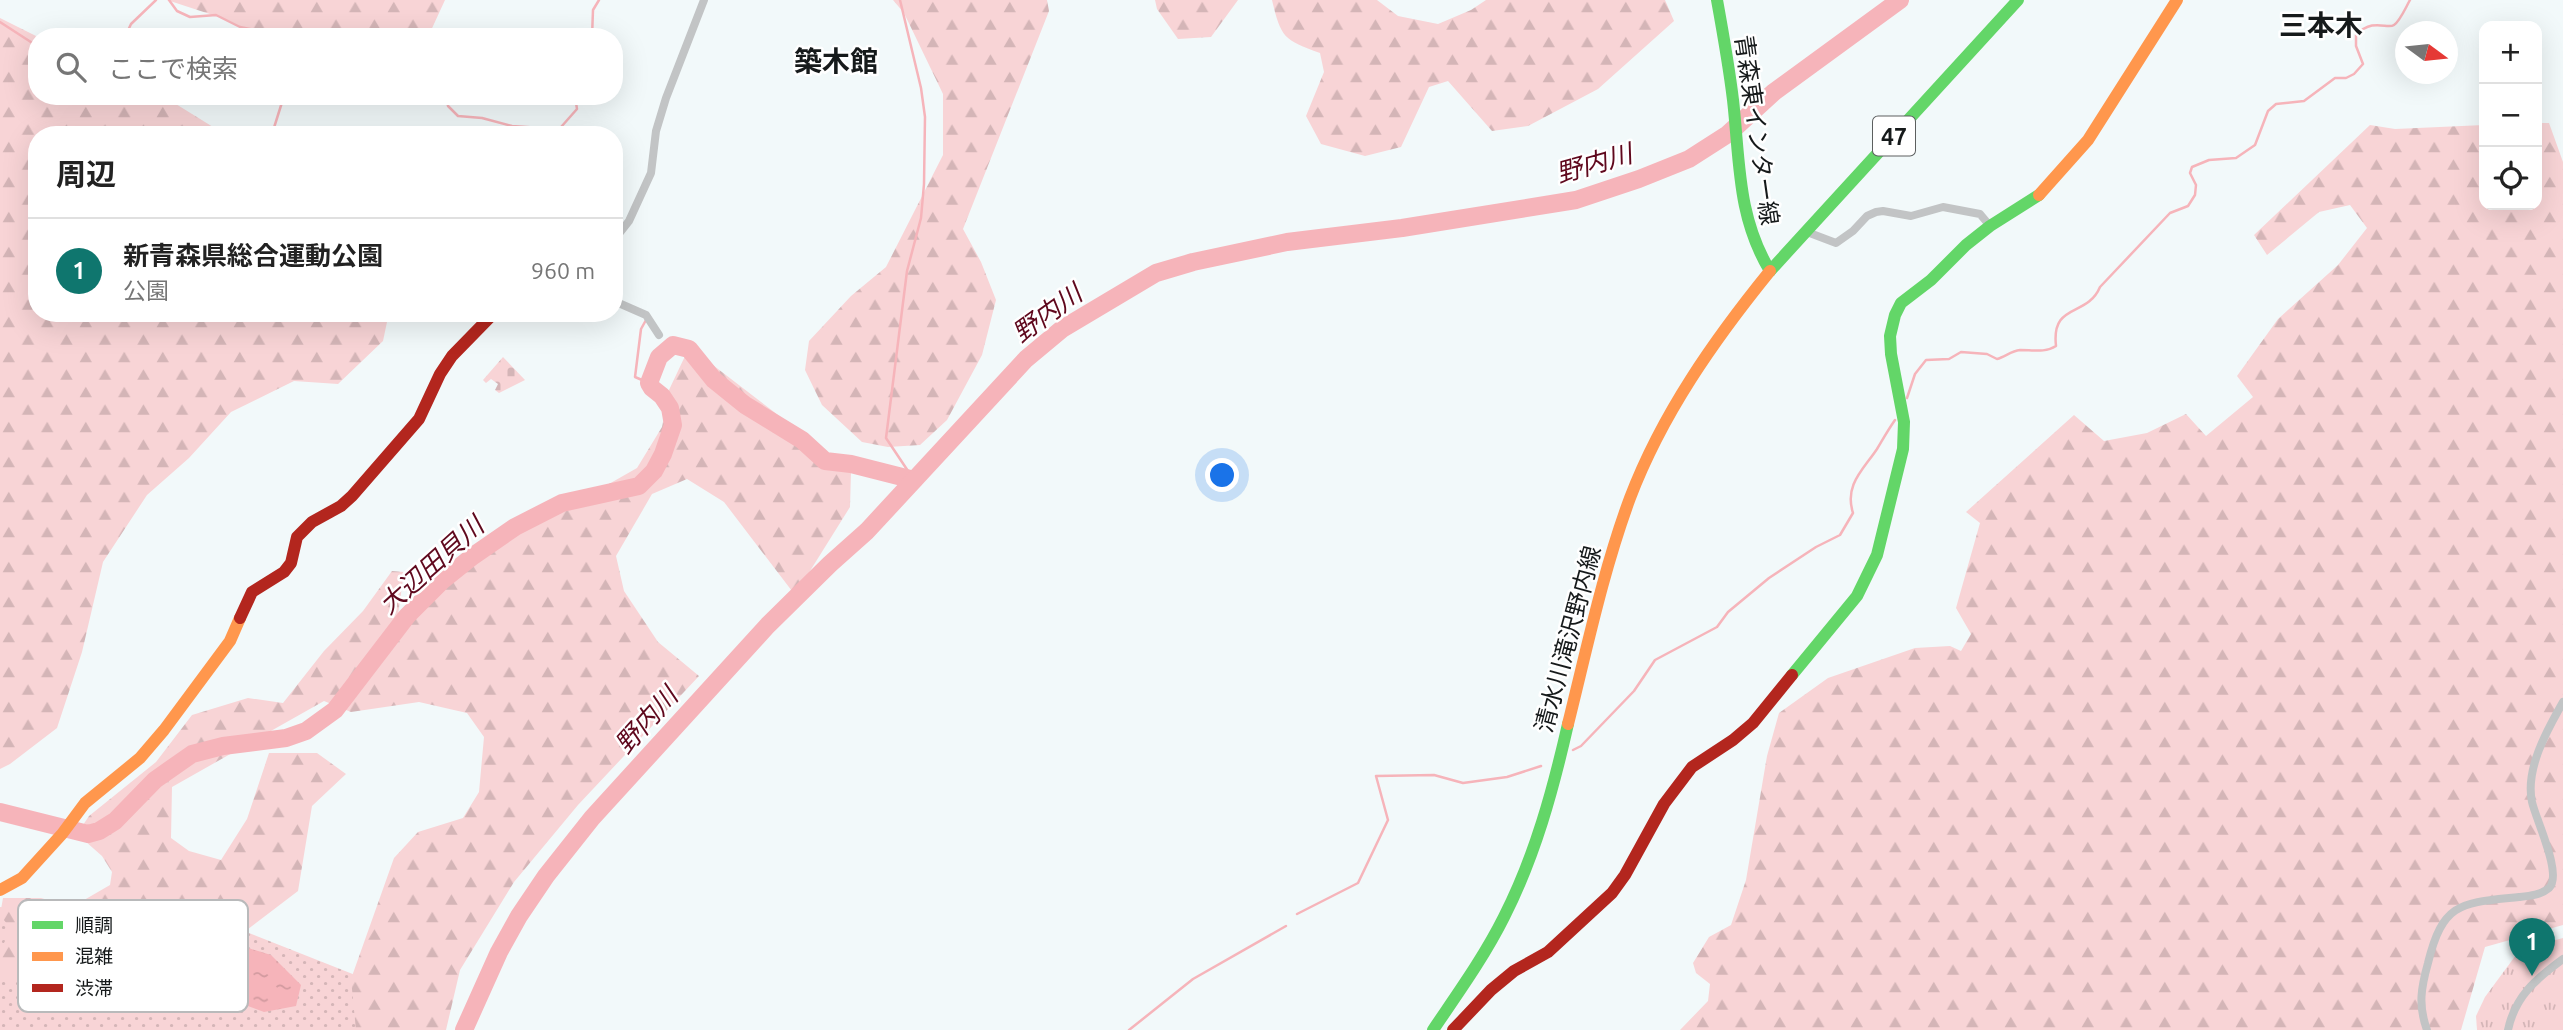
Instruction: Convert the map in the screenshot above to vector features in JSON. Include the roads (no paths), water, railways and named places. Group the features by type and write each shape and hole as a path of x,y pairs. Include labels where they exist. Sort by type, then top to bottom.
{"main road":[{"name":"青森東インター線","path":"1717,2 1751,238 1770,271 2018,0"},
{"path":"1453,1030 1491,990 1514,971 1549,952 1612,893 1625,875 1664,804 1692,767 1753,723 1857,596 1878,555 1903,449 1904,422 1890,337 1901,303 1931,280 1966,245 1990,226 2039,195 2088,140 2177,0"},
{"name":"清水川滝沢野内線","path":"1433,1030 1493,939 1533,848 1557,769 1612,550 1631,496 1657,436 1724,328 1770,271"},
{"path":"0,890 22,878 62,834 85,803 140,758 164,730 230,641 252,592 284,572 291,564 297,537 312,522 341,506 394,449 419,419 440,374 485,322"}],"street":[{"path":"623,229 651,173 656,131 666,98 704,0"},
{"path":"1807,232 1836,243 1853,232 1867,216 1876,212 1911,216 1943,207 1980,214 1990,226"},
{"path":"623,305 646,315 659,335"},
{"path":"2427,1030 2421,1013 2420,995 2430,952 2442,921 2467,903 2535,895 2550,887 2553,881 2552,866 2531,800 2531,783 2549,726 2563,702"},
{"path":"2508,1030 2515,1008 2525,991 2563,959"}],"water":[{"path":"248,948 271,955 301,985 296,1006 264,1012 248,1006"}],"waterway":[{"path":"129,28 156,0"},
{"path":"169,0 177,11 190,17 216,15 245,28"},
{"path":"592,28 593,10 599,0"},
{"path":"900,0 921,88 925,117 924,184 921,218 907,271 886,438 914,480"},
{"name":"野内川","path":"464,1030 499,952 519,916 546,876 592,818 768,625 867,531 1026,359 1062,329 1156,273 1193,262 1287,242 1402,228 1576,200 1639,179 1689,159 1728,134 1774,92 1900,0"},
{"path":"1907,398 1915,374 1926,360 1949,359 1961,352 1987,354 1997,359 2020,350 2043,350 2056,346 2056,332 2064,316 2094,297 2100,287 2170,213 2188,206 2195,195 2196,185 2190,173 2192,167 2209,160 2236,158 2255,145 2268,111 2276,104 2304,101 2335,78 2346,78 2354,74 2363,64 2356,46 2356,35 2374,25 2394,25 2410,0"},
{"path":"0,22 28,40"},
{"path":"275,126 281,105"},
{"path":"448,105 458,116 482,118 512,126"},
{"path":"562,126 577,109 576,105"},
{"path":"646,320 641,329 635,377 649,383"},
{"name":"大辺田貝川","path":"0,812 88,834 115,821 155,780 192,754 223,746 286,738 306,731 335,710 407,616 443,580 473,556 515,527 562,503 639,486 654,471 673,425 670,408 649,383 659,357 673,345 689,349 714,380 745,405 802,440 825,461 851,464 914,480"},
{"path":"1573,750 1581,746 1634,691 1655,660 1717,627 1728,612 1769,578 1816,547 1840,535 1853,513 1851,494 1856,478 1895,420"},
{"path":"1297,914 1358,883 1388,820 1376,776 1434,775 1463,783 1507,777 1541,766"},
{"path":"1129,1030 1193,979 1286,926"}],"place":[{"name":"新青森県総合運動公園","path":"2532,976"}],"district":[{"name":"三本木","path":"2321,24"},
{"name":"築木館","path":"836,60"}]}
